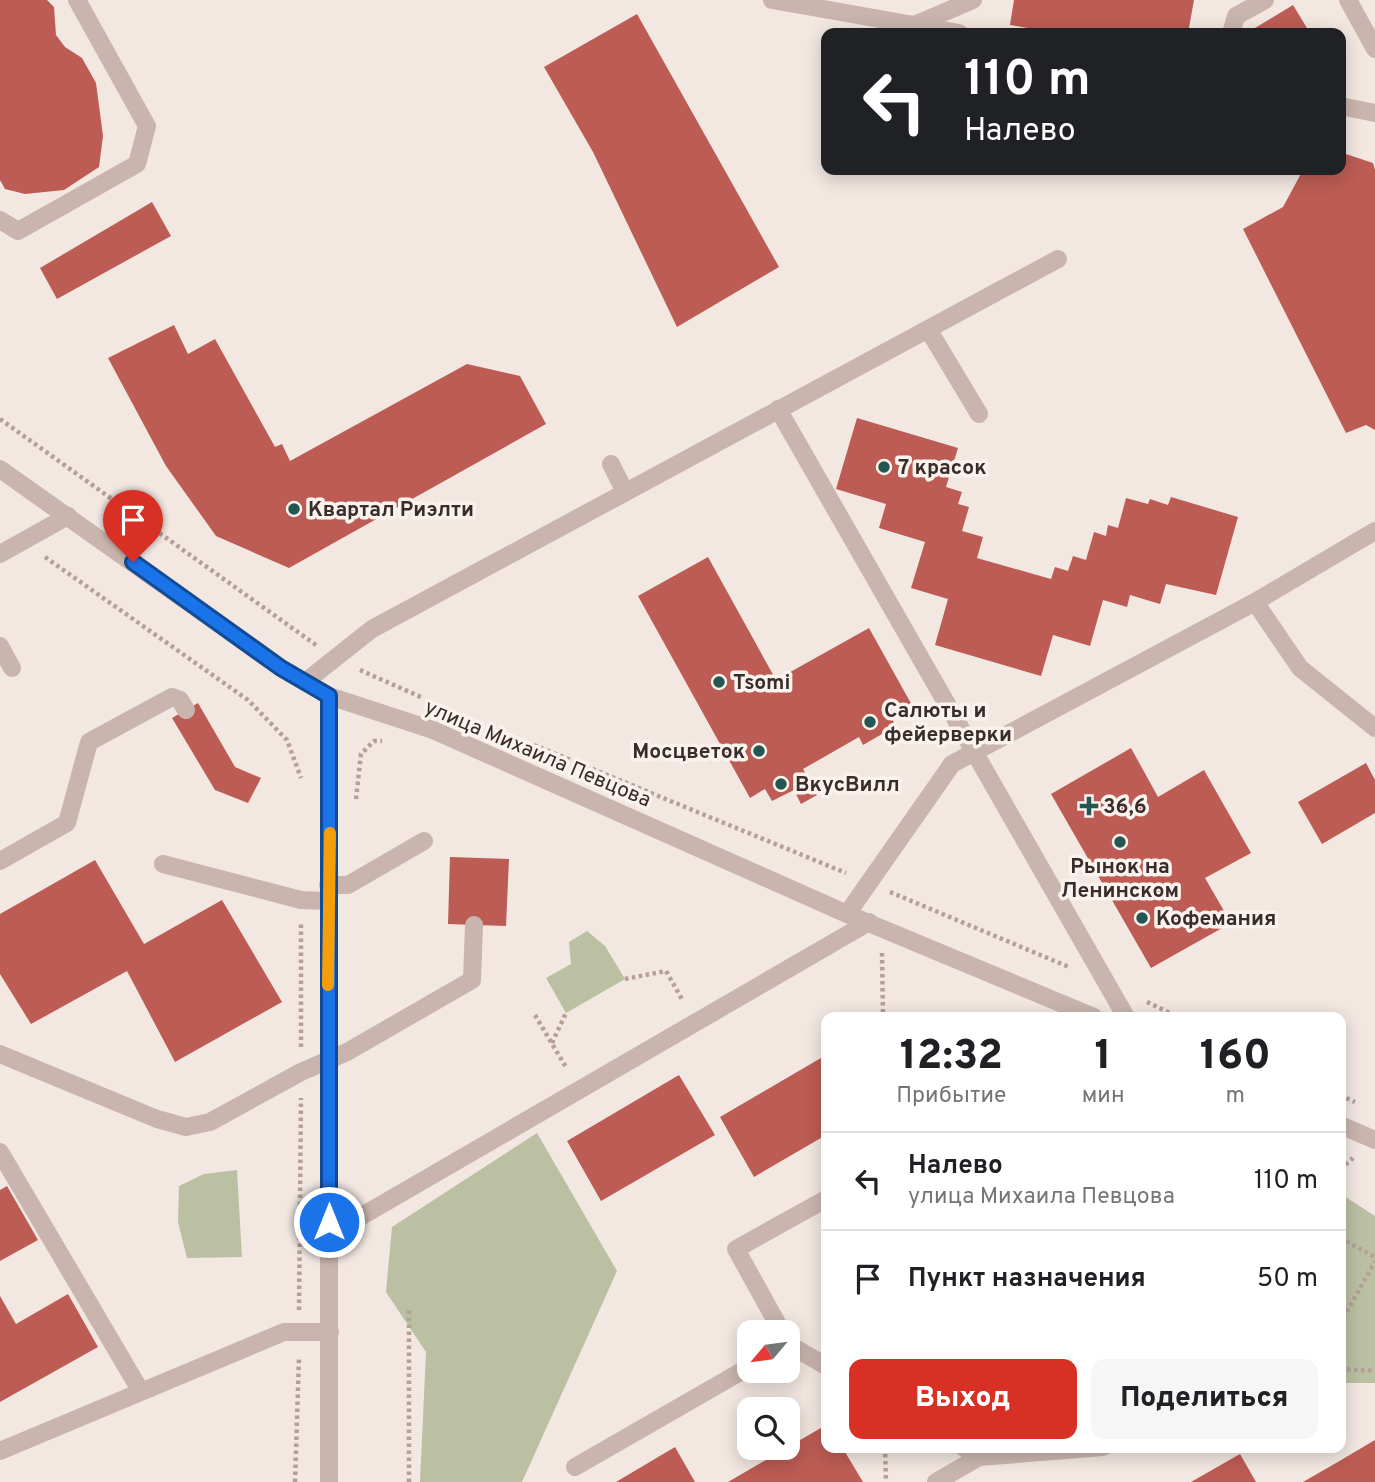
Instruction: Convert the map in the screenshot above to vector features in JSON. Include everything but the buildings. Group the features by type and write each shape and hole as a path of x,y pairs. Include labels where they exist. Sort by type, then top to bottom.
{"street":[{"path":"0,220 18,231 137,164 147,126 76,0"},
{"path":"772,0 925,28"},
{"path":"912,26 973,0"},
{"path":"1232,28 1236,16 1265,0"},
{"path":"1348,0 1375,49"},
{"path":"1346,107 1375,113"},
{"path":"305,682 372,629 1058,259"},
{"path":"928,329 979,414"},
{"path":"778,410 1123,1012"},
{"path":"611,464 625,492"},
{"name":"улица Михаила Певцова","path":"0,469 305,682 329,696 433,730 847,914 1082,1012"},
{"path":"0,554 68,516"},
{"path":"847,914 952,764 1255,602 1375,531"},
{"path":"1255,602 1300,668 1375,728"},
{"path":"0,646 12,668"},
{"path":"329,696 329,1482"},
{"path":"0,861 67,823 89,742 172,698 180,700 186,710"},
{"path":"163,864 301,900 348,885 424,841"},
{"path":"329,1235 869,922"},
{"path":"0,1054 157,1119 186,1127 211,1122 472,980 474,925"},
{"path":"1346,1128 1375,1140"},
{"path":"0,1152 140,1390"},
{"path":"775,1320 736,1249 821,1202"},
{"path":"0,1451 140,1390 284,1332 330,1332"},
{"path":"800,1350 821,1363"},
{"path":"575,1467 737,1374"},
{"path":"936,1482 980,1453"}],"path":[{"path":"0,419 335,658 431,702"},
{"path":"23,541 248,700 287,740 301,773 301,786"},
{"path":"521,739 1106,983 1167,1012"},
{"path":"355,808 361,754 374,741 393,740"},
{"path":"295,1482 299,1332 301,900"},
{"path":"852,932 882,945 883,1012"},
{"path":"625,979 666,971 695,1023"},
{"path":"552,1043 566,1013"},
{"path":"535,1015 579,1091"},
{"path":"1346,1163 1359,1153"},
{"path":"1346,1242 1375,1259 1346,1313"},
{"path":"409,1310 409,1482"},
{"path":"1346,1369 1375,1371"},
{"path":"885,1453 886,1482"}],"green space":[{"path":"587,931 605,946 625,979 566,1013 546,978 571,964 569,942"},
{"path":"537,1133 617,1271 522,1482 420,1482 426,1352 386,1292 392,1227"},
{"path":"237,1170 242,1257 187,1258 178,1222 179,1186 204,1174"},
{"path":"1346,1197 1375,1216 1375,1383 1346,1383"}],"slow traffic":[{"path":"328,985 327,901 330,833"}],"place":[{"name":"7 красок","path":"884,467"},
{"name":"Квартал Риэлти","path":"294,509"},
{"name":"Tsomi","path":"719,682"},
{"name":"Салюты и фейерверки","path":"870,722"},
{"name":"Мосцветок","path":"759,751"},
{"name":"ВкусВилл","path":"781,784"},
{"name":"36,6","path":"1089,806"},
{"name":"Рынок на Ленинском","path":"1120,842"},
{"name":"Кофемания","path":"1142,918"}],"route":[{"path":"133,562 281,668 329,696 329,1222"}]}
